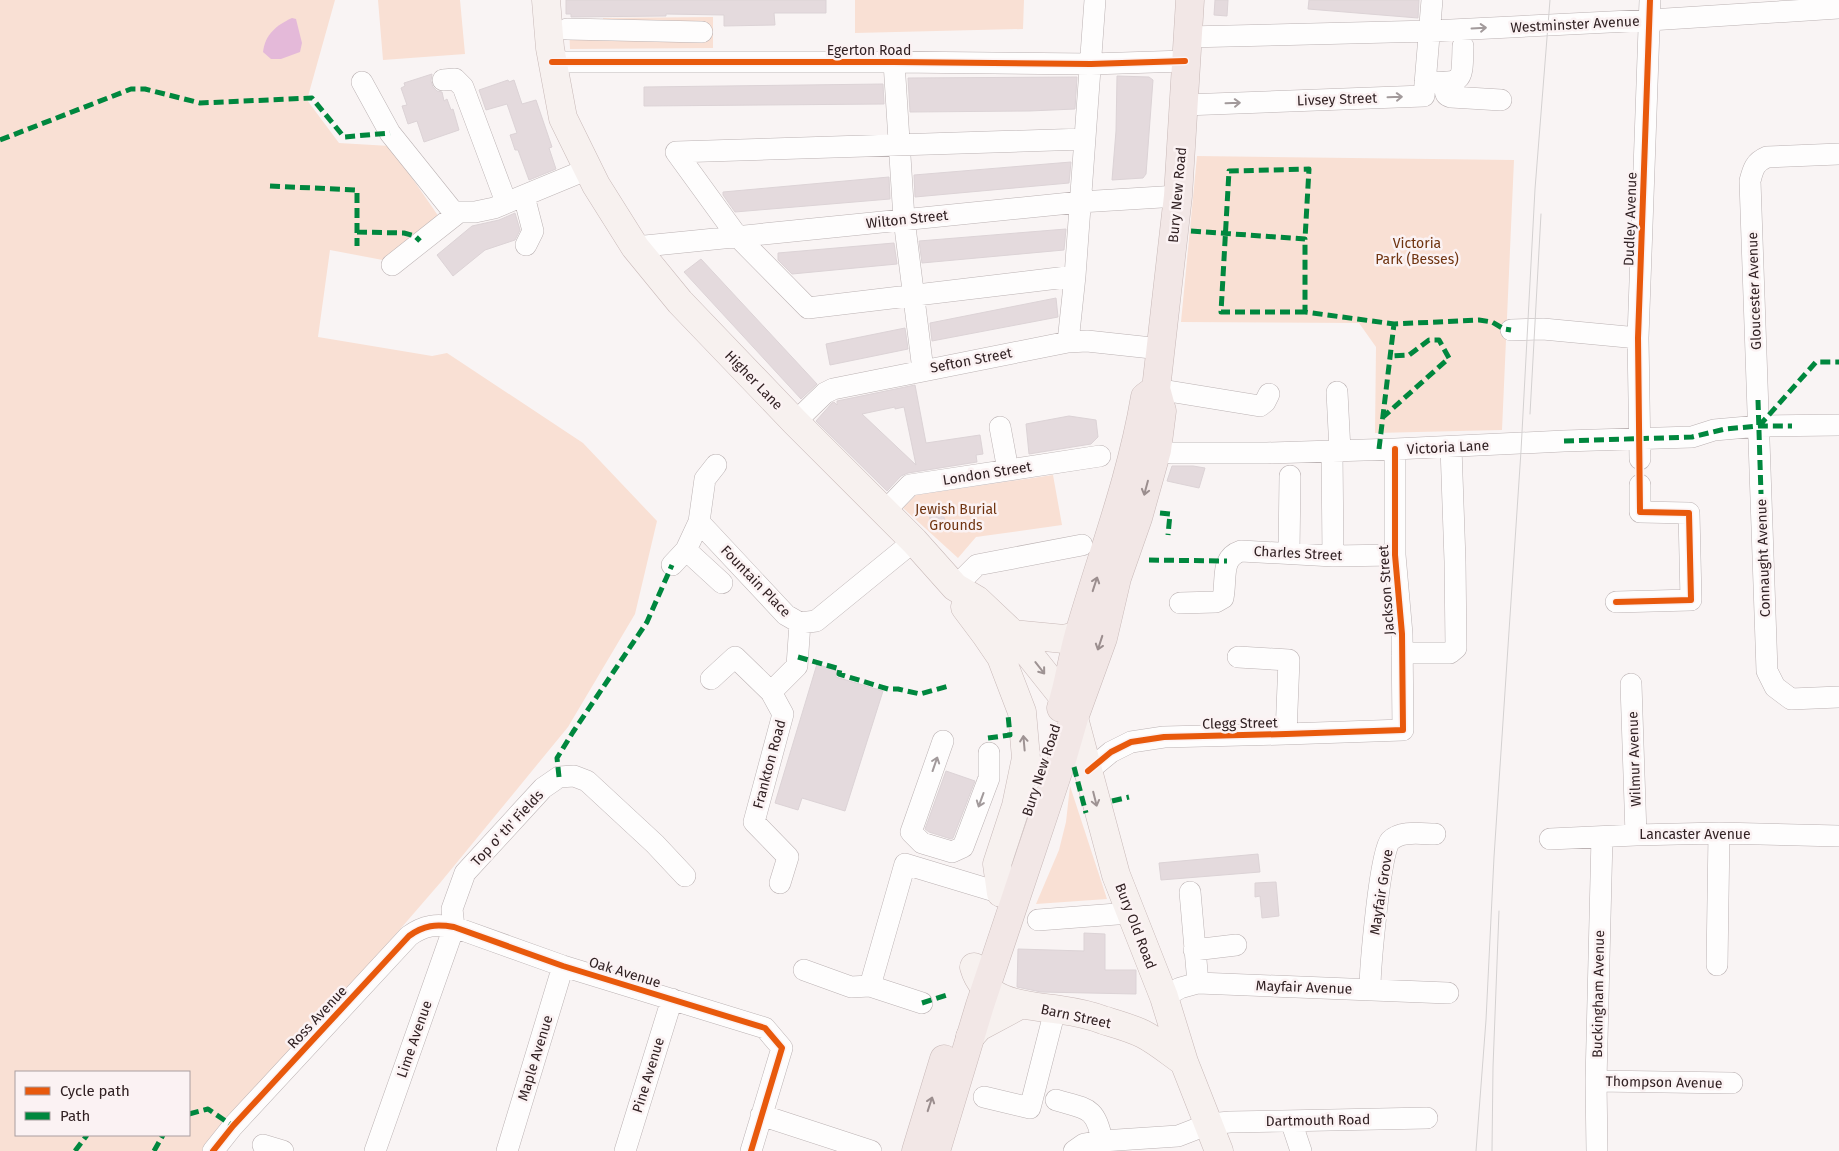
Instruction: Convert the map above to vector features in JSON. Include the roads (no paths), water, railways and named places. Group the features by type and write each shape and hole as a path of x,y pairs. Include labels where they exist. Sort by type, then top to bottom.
{"highway":[{"name":"Bury New Road","path":"916,1151 1061,763 1079,635 1124,495 1162,411 1156,389 1178,196 1190,0"},
{"name":"Bury New Road","path":"936,1151 970,1037 980,977 1001,892 1069,708 1102,638 1118,578 1138,518 1146,448"}],"main road":[{"name":"Higher Lane","path":"546,0 552,62 563,118 596,185 635,246 680,302 914,541 954,587 977,600 1013,634 1069,708"},
{"path":"954,587 966,608 1001,657 1022,712 1026,758 1016,806 997,864 1001,892"},
{"path":"1013,634 1064,639 1079,635"},
{"name":"Bury Old Road","path":"1069,708 1116,875 1164,997 1184,1062 1219,1151"},
{"name":"Barn Street","path":"980,977 1003,999 1020,1005 1100,1019 1142,1034 1184,1062"},
{"path":"1142,1034 1164,997"},
{"path":"970,1037 979,1027 1020,1005"}],"street":[{"path":"1068,342 1075,276 1095,0"},
{"path":"1432,0 1430,31 1432,87"},
{"name":"Westminster Avenue","path":"1186,49 1430,31 1650,10 1839,8"},
{"name":"Dudley Avenue","path":"1640,449 1638,338 1650,10"},
{"path":"567,29 702,32"},
{"path":"668,62 669,31"},
{"path":"1432,87 1456,81 1462,75 1463,46"},
{"name":"Egerton Road","path":"552,62 1090,64 1186,49"},
{"path":"894,62 904,219 922,370"},
{"path":"442,80 455,80 462,87 515,199 533,231 526,244"},
{"path":"362,82 390,133 455,214"},
{"path":"1432,87 1445,92 1446,95 1451,97 1502,100"},
{"name":"Livsey Street","path":"1184,104 1432,87"},
{"path":"1075,276 808,308 737,236 676,152 1085,139"},
{"name":"Gloucester Avenue","path":"1759,426 1750,181 1753,168 1761,160 1775,156 1839,154"},
{"path":"392,265 459,212 474,212 494,208 588,169"},
{"name":"Wilton Street","path":"635,246 1080,202 1178,196"},
{"path":"1511,330 1544,329 1638,338"},
{"name":"Sefton Street","path":"796,422 824,393 833,389 922,370 1087,340 1162,348"},
{"path":"1156,389 1260,406 1265,402 1269,394"},
{"path":"1333,556 1338,392"},
{"name":"Victoria Lane","path":"1146,448 1171,453 1257,453 1451,447 1564,441 1640,449 1714,430 1759,426 1839,425"},
{"name":"Connaught Avenue","path":"1759,426 1767,672 1776,687 1791,699 1839,697"},
{"path":"1000,428 1008,470"},
{"path":"1402,653 1450,652 1456,648 1451,447"},
{"name":"Jackson Street","path":"1395,449 1396,555 1402,634 1403,730"},
{"name":"London Street","path":"884,512 910,485 1008,470 1088,463"},
{"path":"716,465 705,479 699,522 679,557 722,583"},
{"path":"1289,553 1290,476"},
{"path":"1616,602 1691,600 1689,513 1640,512 1640,485"},
{"name":"Fountain Place","path":"699,522 786,615 800,623 816,621 914,541"},
{"path":"954,587 977,565 1082,545"},
{"name":"Charles Street","path":"1180,603 1216,602 1223,598 1227,561 1232,554 1241,550 1333,556 1396,555"},
{"path":"771,692 797,666 800,623"},
{"path":"1238,656 1289,660 1286,734"},
{"name":"Frankton Road","path":"711,679 735,657 771,692 783,714 754,822 788,857 780,883"},
{"name":"Wilmur Avenue","path":"1631,684 1636,835"},
{"name":"Clegg Street","path":"1088,771 1111,752 1131,742 1164,737 1403,730"},
{"path":"943,741 912,832 922,843 952,852 963,847 989,778 989,753"},
{"name":"Top o' th' Fields","path":"454,927 452,909 465,873 543,788 559,777 574,776 587,781 655,844 685,876"},
{"path":"1717,965 1719,833"},
{"name":"Lancaster Avenue","path":"1550,839 1719,833 1839,836"},
{"name":"Mayfair Grove","path":"1370,990 1370,970 1381,878 1389,841 1398,836 1410,834 1435,834"},
{"name":"Buckingham Avenue","path":"1598,1151 1596,1081 1602,837"},
{"path":"870,986 905,864 1001,892"},
{"path":"1190,892 1198,983"},
{"path":"1038,920 1130,913"},
{"name":"Ross Avenue","path":"213,1151 233,1126 409,936 425,926 454,927"},
{"name":"Oak Avenue","path":"454,927 564,966 765,1028 782,1048 761,1115"},
{"name":"Lime Avenue","path":"375,1151 454,927"},
{"path":"1194,950 1236,945"},
{"name":"Maple Avenue","path":"507,1151 564,966"},
{"path":"804,970 851,987 870,986 922,1003"},
{"name":"Mayfair Avenue","path":"1164,997 1180,988 1198,983 1448,992"},
{"name":"Pine Avenue","path":"625,1151 672,999"},
{"path":"984,1097 1030,1108 1055,1010"},
{"name":"Thompson Avenue","path":"1596,1081 1732,1083"},
{"path":"1056,1100 1094,1114 1099,1125 1102,1141"},
{"path":"751,1151 761,1115 871,1151"},
{"name":"Dartmouth Road","path":"1074,1151 1084,1144 1178,1136 1209,1124 1230,1122 1427,1118"},
{"path":"1291,1121 1301,1151"}],"tram line":[{"path":"1476,1151 1486,1020 1494,857 1521,451 1535,189 1550,0"},
{"path":"1530,414 1541,214"},
{"path":"1492,1151 1499,911"}],"park label":[{"name":"Victoria Park (Besses)","path":"1417,252"},
{"name":"Jewish Burial Grounds","path":"956,518"}]}
